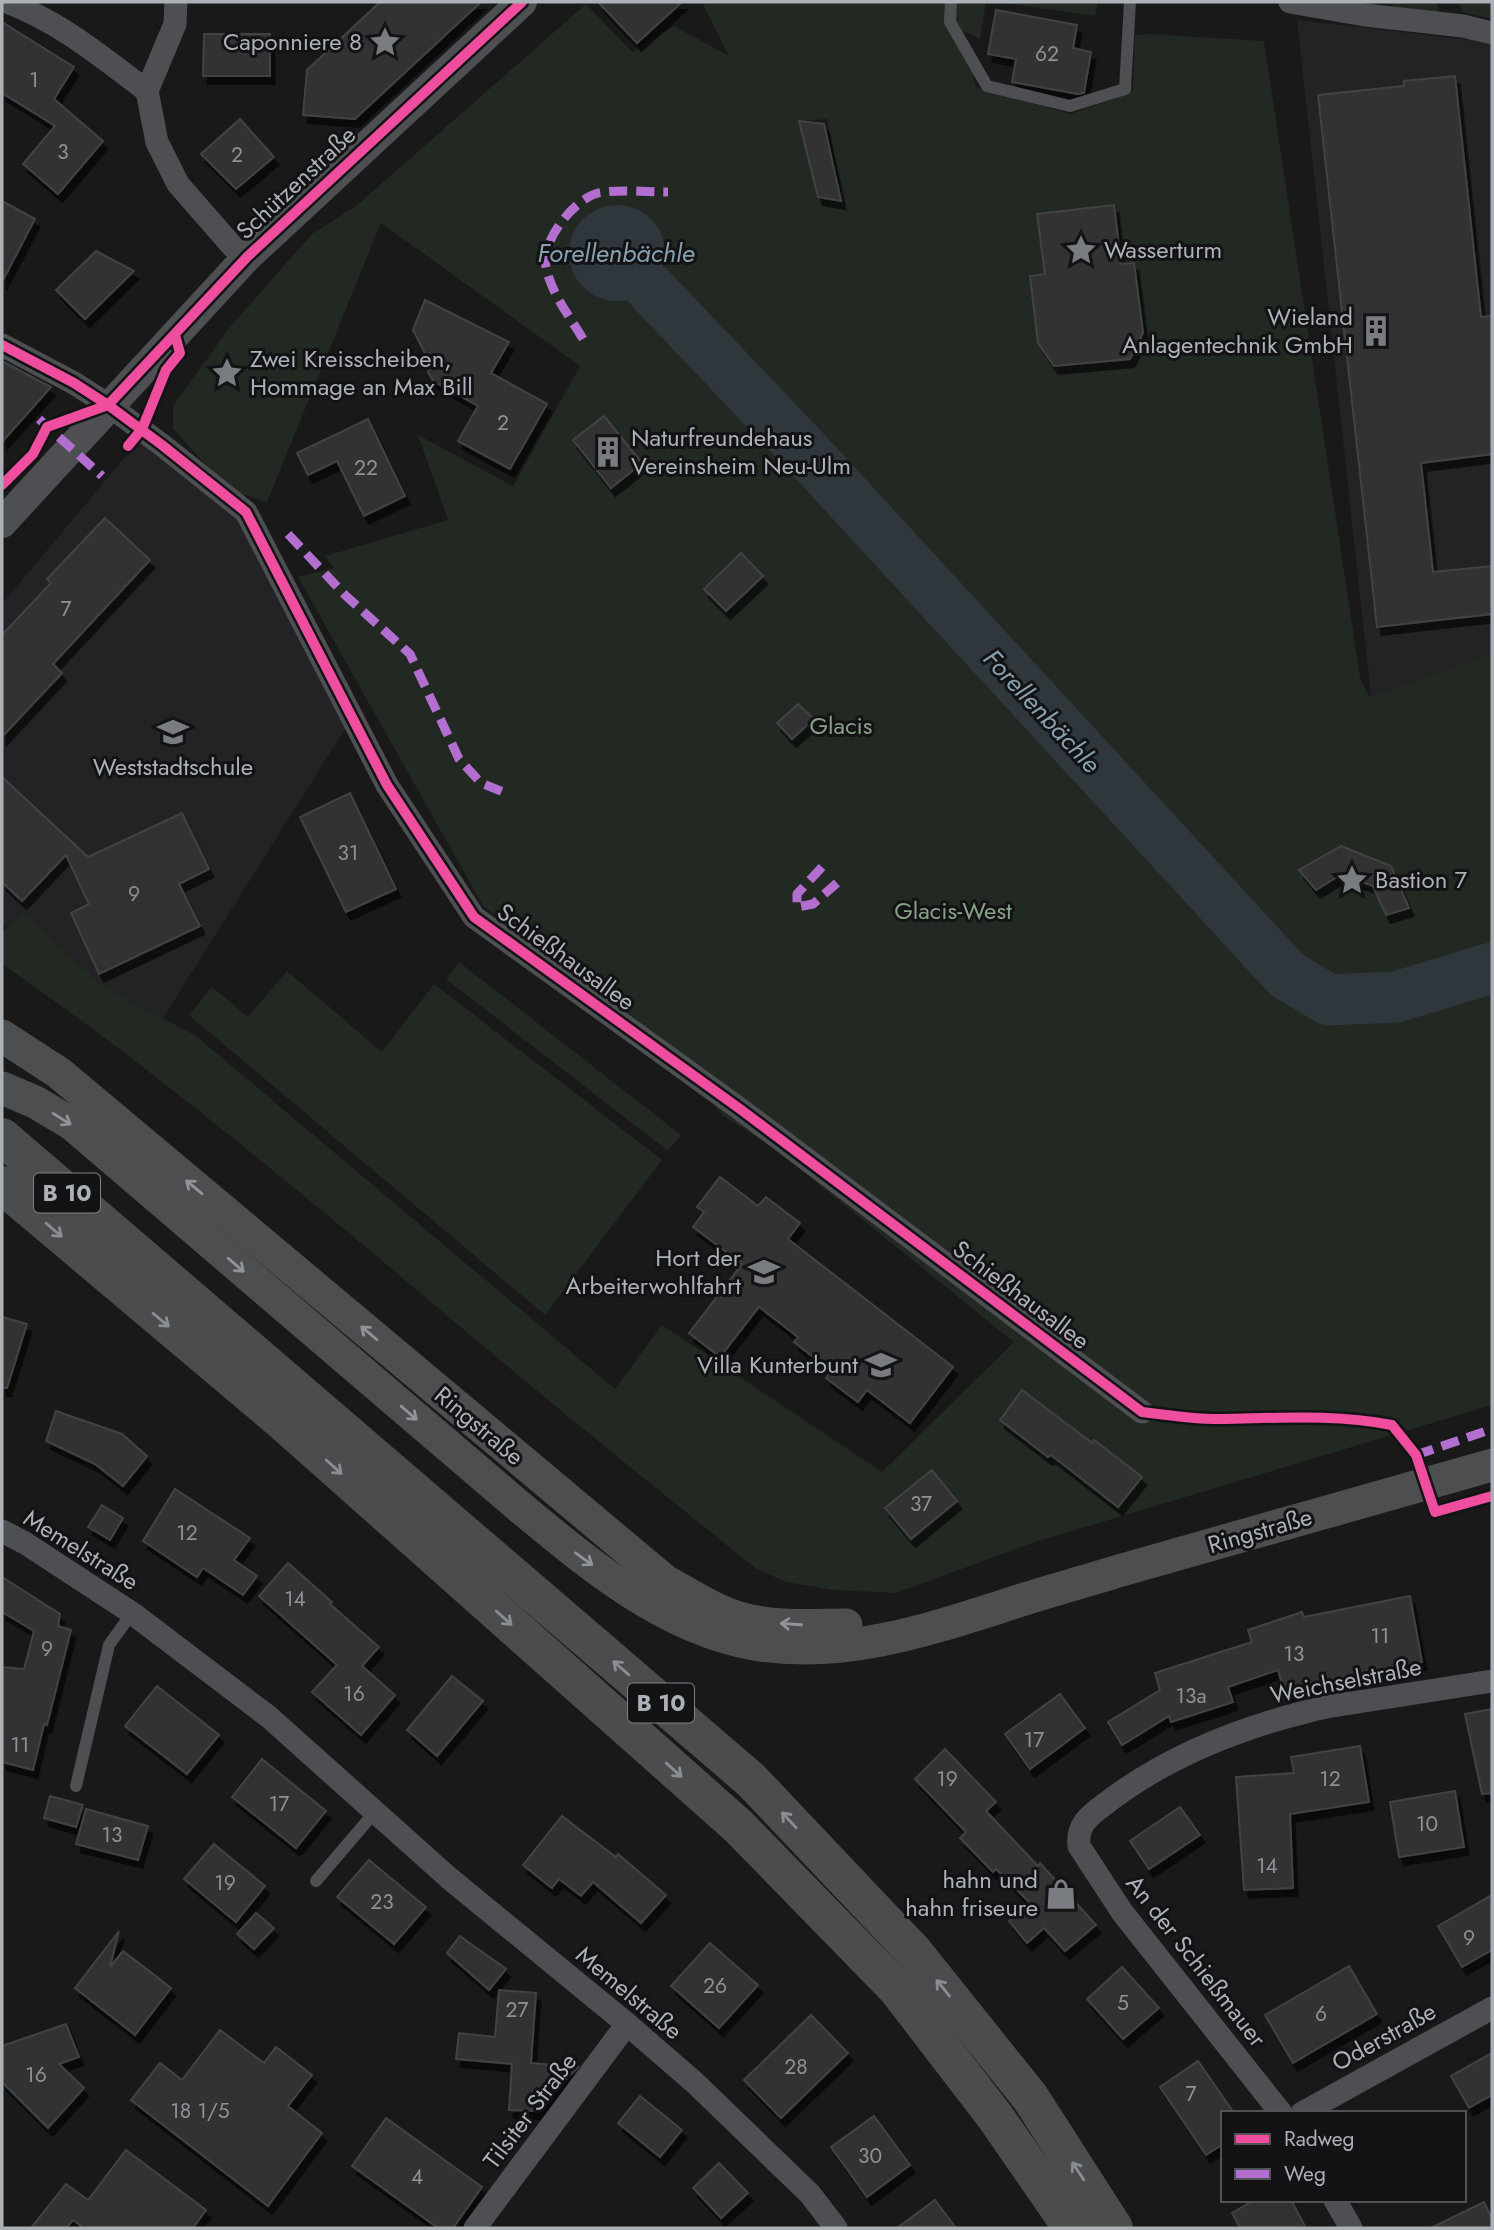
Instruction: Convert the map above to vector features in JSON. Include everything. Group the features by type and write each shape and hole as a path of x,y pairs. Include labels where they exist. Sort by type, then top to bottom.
{"highway":[{"name":"B 10","path":"2,1137 120,1263 283,1422 738,1826 897,1989 996,2118 1072,2228"},
{"name":"B 10","path":"2,1185 120,1263 751,1780 913,1951 1030,2097 1114,2228"}],"main road":[{"name":"Ringstraße","path":"2,1035 59,1073 665,1581 743,1619 803,1625 889,1624 1028,1598"},
{"name":"Ringstraße","path":"2,1088 35,1101 72,1124 583,1559 644,1600 702,1629 753,1644 786,1647 863,1645 925,1631 1028,1598 1492,1465"}],"street":[{"path":"7,2 32,11 56,25 147,91"},
{"path":"176,2 175,24 147,91 158,142 178,184 233,247 247,257"},
{"name":"Schützenstraße","path":"2,523 247,257 522,2"},
{"path":"1290,2 1365,15 1463,26 1492,33"},
{"name":"Schießhausallee","path":"2,345 74,383 108,405 246,513 387,785 474,917 740,1110 1142,1412"},
{"name":"Memelstraße","path":"2,1531 25,1543 132,1613 268,1717 374,1813 694,2082 810,2194 836,2228"},
{"name":"Weichselstraße","path":"1078,1836 1083,1822 1132,1784 1199,1748 1264,1723 1315,1709 1492,1681"},
{"name":"An der Schießmauer","path":"1078,1836 1079,1846 1122,1912 1279,2111"},
{"name":"Oderstraße","path":"1306,2111 1492,2008"},
{"name":"Tilsiter Straße","path":"475,2228 628,2024"},
{"path":"1336,2202 1351,2228"}],"lane":[{"path":"951,2 950,22 987,86 1070,106 1125,89 1130,2"},
{"name":"Memelstraße","path":"76,1786 110,1645 132,1613"},
{"path":"316,1881 374,1813"}],"shaded area":[{"path":"1297,20 1462,39 1492,45 1492,653 1371,696"},
{"name":"Weststadtschule","path":"141,438 229,498 352,718 163,1018 100,984 23,914 7,927 2,922 2,604"}],"green space":[{"name":"Glacis","path":"702,2 986,2 980,39 963,31 976,87 1070,114 1125,95 1133,89 1135,35 1264,41 1360,677 1371,696 1492,653 1492,1405 1032,1543 896,1593 835,1590 786,1582 755,1568 200,1112 2,964 2,932 23,913 100,984 196,1036 615,1389 662,1325 882,1472 1014,1342 775,1149 724,1116 637,1020 483,906 298,577 334,568 325,556 448,520 418,435 513,486 580,366 381,223 267,502 229,490 173,429 173,406 230,327 312,234 356,206 586,4 632,52 674,26 729,56","holes":["827,119 840,186 801,130 799,121"]},
{"path":"997,2 1098,2 1095,16"},
{"path":"1395,2 1436,2 1441,15 1391,7"},
{"path":"1458,2 1492,2 1492,19 1463,12"},
{"path":"459,962 681,1135 668,1151 446,979"},
{"path":"287,971 382,1052 434,984 662,1160 545,1315 189,1015 212,987 248,1017"}],"water":[{"name":"Forellenbächle","path":"617,205 635,209 651,219 661,235 665,253 661,271 651,287 635,297 617,301 599,297 583,287 573,271 569,253 573,235 583,219 599,209"}],"building":[{"path":"380,2 481,2 355,119 303,115 307,70"},
{"path":"598,2 682,2 637,43"},
{"path":"996,10 1077,25 1073,48 1091,52 1084,93 1012,82 1016,59 988,54"},
{"path":"2,22 74,67 54,99 103,141 58,194 23,164 55,126 2,93"},
{"path":"204,34 270,34 270,76 203,76"},
{"path":"1455,76 1481,317 1492,316 1492,454 1421,463 1433,572 1492,566 1492,614 1377,627 1318,95 1404,86 1404,81"},
{"path":"240,119 274,157 236,189 201,154"},
{"path":"799,121 824,124 841,201 818,197"},
{"path":"2,201 35,219 2,282"},
{"path":"1114,205 1121,264 1134,263 1143,333 1130,359 1054,366 1038,343 1030,276 1045,274 1037,214"},
{"path":"96,251 134,271 85,319 56,290"},
{"path":"425,300 509,342 491,373 547,404 510,469 458,441 478,406 433,381 428,372 430,363 413,330"},
{"path":"2,361 51,387 2,442"},
{"name":"Naturfreundehaus Vereinsheim Neu-Ulm","path":"604,416 642,463 611,488 573,440"},
{"path":"368,419 405,496 364,516 337,461 308,475 297,453"},
{"path":"105,518 150,560 53,664 62,673 2,737 2,635 51,583 47,579"},
{"path":"741,553 763,576 726,611 704,589"},
{"path":"798,704 814,719 792,739 777,723"},
{"path":"2,777 88,857 182,813 209,869 179,884 200,926 99,974 71,913 89,904 66,855 22,901 2,882"},
{"path":"350,793 396,889 346,912 300,817"},
{"path":"1341,846 1391,866 1409,908 1386,915 1373,886 1342,874 1316,890 1299,870"},
{"path":"720,1177 758,1206 766,1197 800,1223 788,1239 953,1367 910,1423 867,1390 858,1402 826,1378 831,1371 794,1342 798,1337 759,1307 720,1357 689,1333 742,1264 693,1227 704,1212 697,1207"},
{"path":"2,1317 27,1324 7,1388 2,1388"},
{"path":"1022,1390 1142,1477 1118,1507 1000,1420"},
{"path":"56,1411 122,1434 147,1456 123,1486 95,1464 46,1441"},
{"path":"932,1470 957,1501 911,1539 885,1508"},
{"path":"175,1489 250,1538 234,1560 257,1576 243,1595 203,1568 197,1577 143,1541"},
{"path":"102,1505 123,1518 110,1540 88,1527"},
{"path":"288,1563 379,1647 362,1666 395,1695 361,1735 312,1692 337,1665 259,1596"},
{"path":"2,1577 60,1614 58,1626 71,1630 33,1770 2,1762 2,1667 24,1669 34,1631 2,1612"},
{"path":"1410,1596 1422,1662 1332,1679 1285,1694 1278,1670 1228,1687 1233,1702 1171,1722 1169,1716 1122,1745 1108,1722 1160,1690 1155,1673 1252,1642 1248,1630 1302,1612 1304,1617"},
{"path":"452,1676 483,1701 437,1756 407,1730"},
{"path":"157,1686 219,1735 187,1774 125,1726"},
{"path":"1060,1694 1085,1728 1030,1769 1005,1734"},
{"path":"1492,1709 1492,1793 1482,1794 1465,1714"},
{"path":"1360,1746 1369,1802 1290,1814 1293,1888 1244,1890 1236,1777 1294,1773 1291,1757"},
{"path":"945,1749 996,1802 986,1811 1038,1866 1040,1863 1096,1925 1065,1951 1044,1928 1027,1943 1009,1921 1030,1903 996,1869 993,1872 960,1838 966,1832 915,1779"},
{"path":"262,1759 326,1811 296,1848 232,1797"},
{"path":"1455,1791 1464,1847 1399,1857 1390,1802"},
{"path":"50,1796 83,1805 76,1827 44,1818"},
{"path":"1180,1807 1200,1835 1149,1869 1130,1841"},
{"path":"86,1809 148,1826 138,1860 76,1844"},
{"path":"562,1816 616,1857 618,1854 666,1895 641,1923 593,1882 581,1896 559,1879 552,1888 523,1865"},
{"path":"214,1844 265,1886 236,1922 184,1879"},
{"path":"369,1860 426,1907 394,1944 337,1897"},
{"path":"1492,1895 1492,1950 1462,1967 1438,1926"},
{"path":"256,1913 274,1928 254,1949 237,1934"},
{"path":"119,1931 110,1967 123,1951 171,1988 135,2035 75,1988"},
{"path":"460,1936 506,1969 489,1990 447,1953"},
{"path":"710,1943 758,1985 719,2028 671,1986"},
{"path":"1349,1966 1377,2014 1293,2063 1265,2015"},
{"path":"1122,1967 1159,2008 1123,2039 1087,1999"},
{"path":"499,1990 536,1993 531,2063 578,2067 536,2111 509,2110 512,2064 456,2059 459,2033 495,2037"},
{"path":"811,2015 848,2053 781,2118 744,2080"},
{"path":"66,2024 79,2057 59,2064 84,2088 48,2128 2,2082 2,2046"},
{"path":"220,2030 264,2063 276,2047 312,2075 288,2106 322,2133 268,2206 131,2100 160,2063 182,2080"},
{"path":"1492,2053 1492,2095 1469,2108 1451,2076"},
{"path":"1198,2061 1233,2111 1221,2111 1221,2145 1206,2155 1160,2087"},
{"path":"640,2096 682,2130 660,2157 618,2123"},
{"path":"874,2116 910,2165 867,2197 831,2147"},
{"path":"386,2118 482,2187 453,2228 438,2228 352,2166"},
{"path":"126,2150 206,2210 193,2228 84,2228 73,2220 66,2228 31,2228 66,2184 88,2200"},
{"path":"719,2163 748,2193 721,2218 693,2188"},
{"path":"935,2200 956,2228 897,2228"},
{"path":"1251,2202 1292,2202 1306,2228 1240,2228 1232,2213"},
{"path":"1484,2202 1492,2219 1492,2228 1431,2228"}],"waterway":[{"name":"Forellenbächle","path":"650,288 805,451 1287,975 1329,1000 1396,997 1492,968"}],"marked path":[{"path":"583,339 548,277 546,257 553,234 569,212 598,193 668,192"},
{"path":"39,419 102,476"},
{"path":"288,534 345,595 410,654 459,759 481,783 508,794"},
{"path":"822,867 797,894 797,907 813,904 837,883"},
{"path":"1416,1455 1492,1429"}],"cycle path":[{"path":"2,485 33,454 47,427 108,405 247,257 522,2"},
{"path":"128,446 142,429 166,370 180,353 175,335"},
{"path":"2,345 74,383 108,405 246,512 387,785 474,917 740,1109 1142,1412 1213,1419 1329,1418 1392,1425 1416,1455 1435,1512 1492,1496"}],"place":[{"name":"Caponniere 8","path":"385,42"},
{"name":"Wasserturm","path":"1081,250"},
{"name":"Wieland Anlagentechnik GmbH","path":"1376,331"},
{"name":"Zwei Kreisscheiben, Hommage an Max Bill","path":"227,373"},
{"name":"Naturfreundehaus Vereinsheim Neu-Ulm","path":"608,452"},
{"name":"Weststadtschule","path":"173,732"},
{"name":"Bastion 7","path":"1352,880"},
{"name":"Hort der Arbeiterwohlfahrt","path":"764,1272"},
{"name":"Villa Kunterbunt","path":"881,1365"},
{"name":"hahn und hahn friseure","path":"1061,1894"}],"park label":[{"name":"Glacis-West","path":"953,911"}]}
